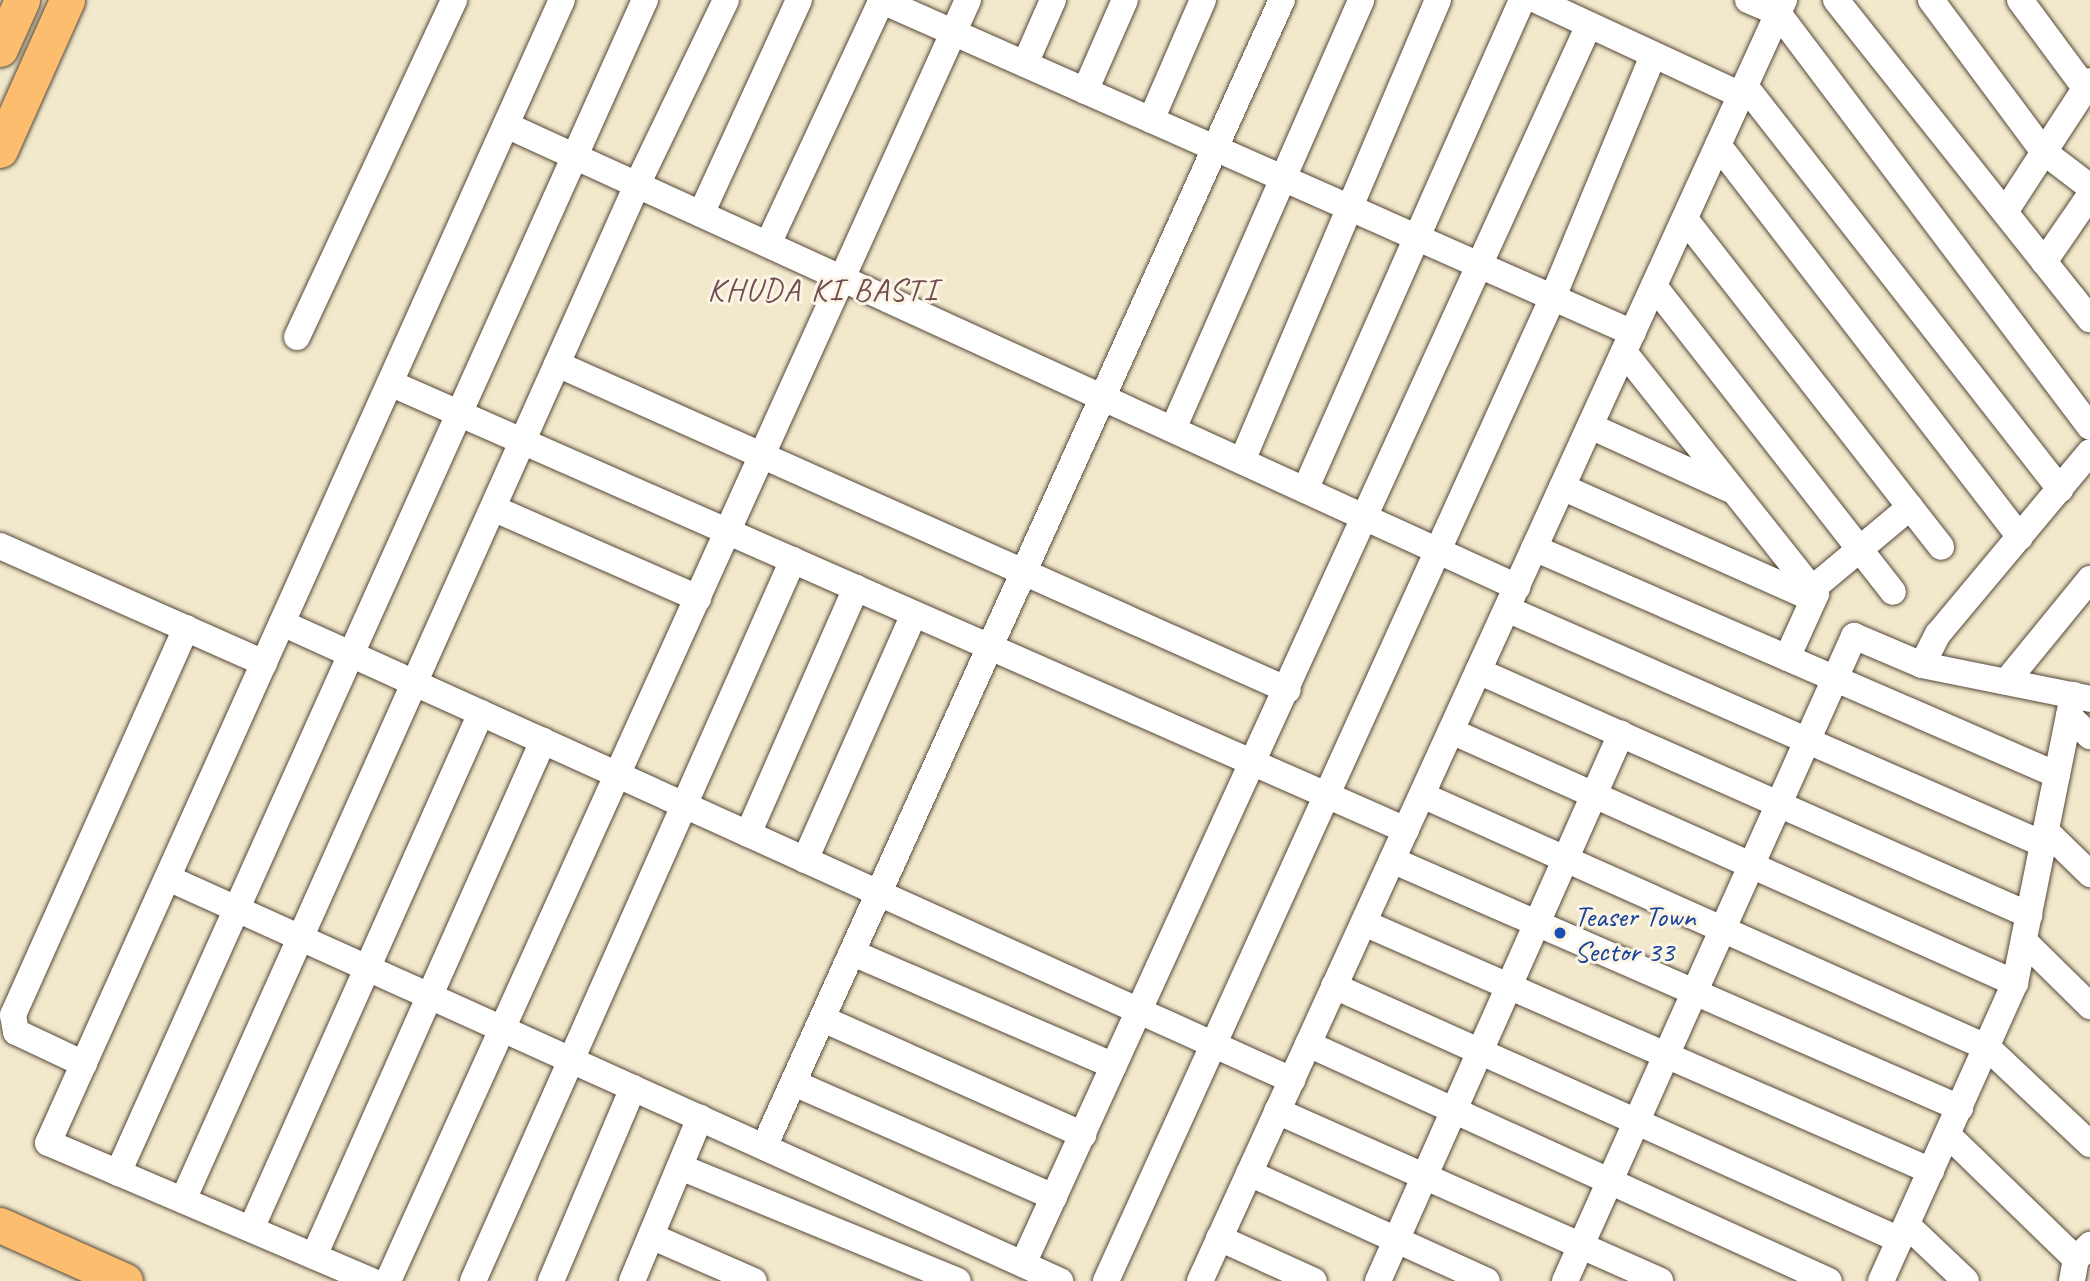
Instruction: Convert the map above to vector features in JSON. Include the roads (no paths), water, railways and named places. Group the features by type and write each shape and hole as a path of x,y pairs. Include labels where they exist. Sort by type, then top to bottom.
{"main road":[{"path":"0,50 22,0"},
{"path":"0,150 68,0"},
{"path":"0,1225 125,1281"},
{"path":"0,1251 17,1259 93,1267"}],"street":[{"path":"297,337 454,0"},
{"path":"372,1281 48,1143 562,0"},
{"path":"118,1173 645,0"},
{"path":"183,1200 417,684 637,185 726,0"},
{"path":"701,214 799,0"},
{"path":"768,244 881,0 1553,297 1628,342 1734,491 1813,594"},
{"path":"388,1281 500,1028 968,0"},
{"path":"1025,64 1053,0"},
{"path":"1085,91 1125,0"},
{"path":"1151,120 1203,0"},
{"path":"764,1147 1026,573 1282,0"},
{"path":"1173,429 1361,0"},
{"path":"1242,461 1438,0"},
{"path":"1305,490 1522,0"},
{"path":"1536,0 1653,55 1743,91 2060,489"},
{"path":"1748,0 1781,7 2090,427"},
{"path":"1836,0 2089,316"},
{"path":"1931,0 2044,152 2090,187"},
{"path":"2005,212 2088,85 2020,0"},
{"path":"1200,1281 1781,7"},
{"path":"1023,1264 1255,764 1590,25"},
{"path":"1107,1281 1212,1044 1553,297 1653,55"},
{"path":"506,125 1436,550 1512,598 1807,741 2044,838 2090,874"},
{"path":"1718,145 2020,537"},
{"path":"2044,262 2090,195"},
{"path":"1685,219 1941,547"},
{"path":"1654,286 1893,592"},
{"path":"557,364 1288,690"},
{"path":"390,383 1406,830"},
{"path":"1590,426 1734,491"},
{"path":"1922,665 1938,634 2090,452"},
{"path":"1562,487 1813,594"},
{"path":"1787,658 1813,594 1910,507"},
{"path":"495,509 698,597"},
{"path":"0,546 264,663"},
{"path":"1534,548 2057,775"},
{"path":"473,1281 681,804 793,561"},
{"path":"2006,682 2090,579"},
{"path":"748,834 856,588"},
{"path":"805,860 914,614"},
{"path":"282,623 1292,1080"},
{"path":"84,1064 16,1032 13,1015 186,628"},
{"path":"1565,1281 1854,636 1922,665 2006,682 2077,703"},
{"path":"1478,671 2029,915"},
{"path":"1881,1281 2015,983 2057,775 2077,703"},
{"path":"2077,703 2090,736"},
{"path":"251,1229 481,713"},
{"path":"1451,731 2015,983"},
{"path":"1378,1281 1620,734"},
{"path":"314,1256 433,998 543,741"},
{"path":"1422,795 1988,1048 2090,1144"},
{"path":"1392,860 1961,1108"},
{"path":"168,878 1060,1281"},
{"path":"1364,923 1931,1171"},
{"path":"2024,941 2090,1006"},
{"path":"853,953 1114,1066"},
{"path":"1334,986 1636,1122 1903,1232 1966,1281"},
{"path":"823,1019 1083,1135"},
{"path":"1308,1044 1829,1281"},
{"path":"794,1083 1054,1197"},
{"path":"551,1281 633,1088"},
{"path":"1278,1111 1660,1281"},
{"path":"632,1281 700,1118"},
{"path":"1948,1135 2080,1262"},
{"path":"680,1167 958,1281 975,1243"},
{"path":"1249,1173 1487,1281"},
{"path":"651,1236 754,1281"},
{"path":"1220,1238 1314,1281"}],"place":[{"name":"Teaser Town Sector 33","path":"1560,933"}],"district":[{"name":"KHUDA KI BASTI","path":"823,290"}]}
